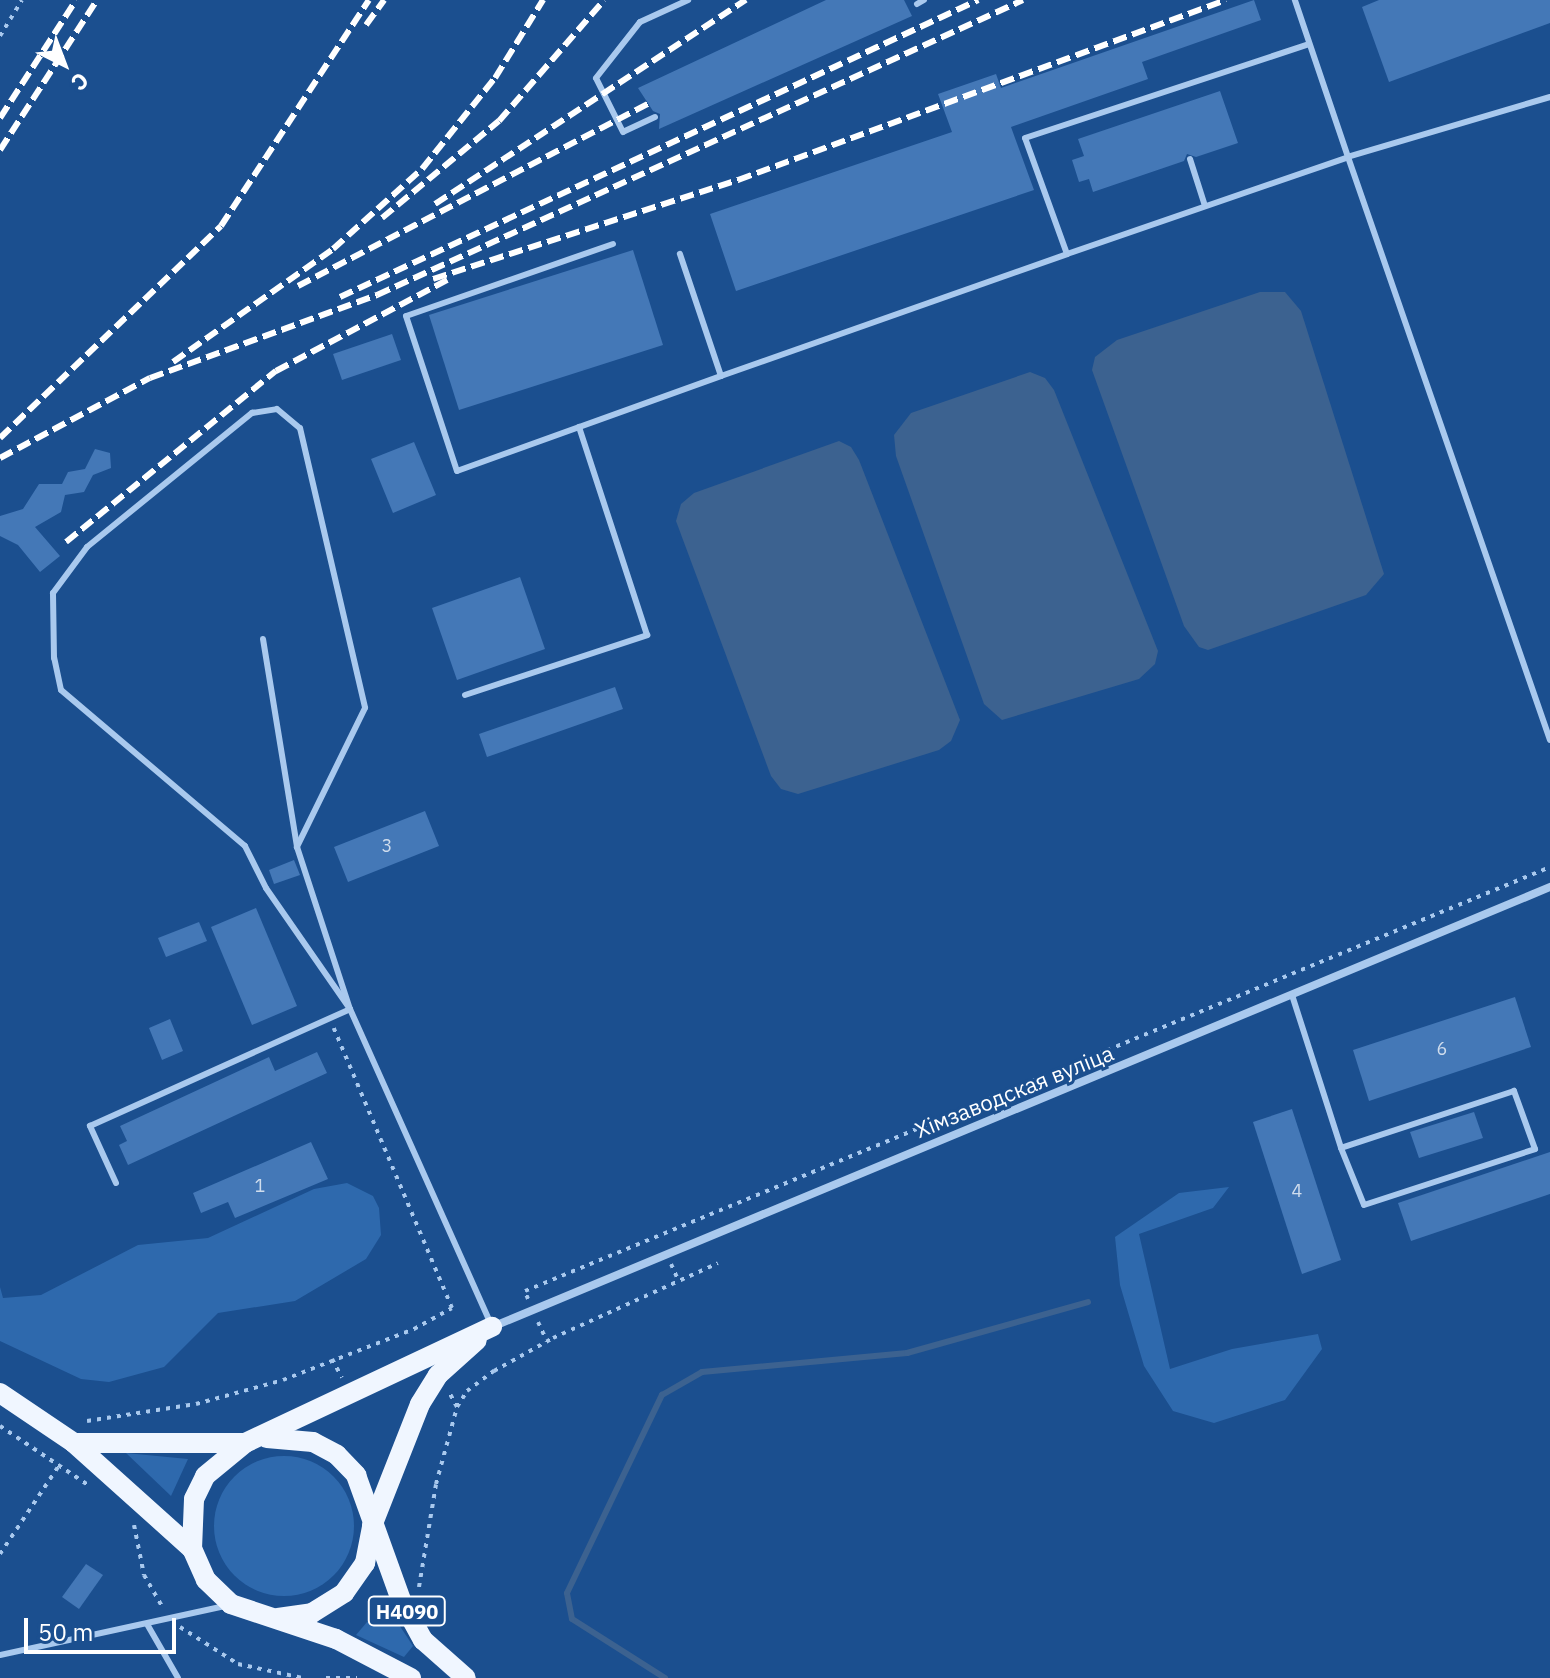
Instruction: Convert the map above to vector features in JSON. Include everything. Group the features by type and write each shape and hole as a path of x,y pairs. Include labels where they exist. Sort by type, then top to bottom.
{"main road":[{"path":"192,1549 190,1524 205,1476 252,1441 427,1355 492,1327"},
{"path":"372,1526 420,1404 438,1375 492,1327"},
{"name":"Н4090","path":"0,1393 74,1443 192,1549 206,1580 231,1604 336,1639 411,1678"},
{"name":"Н4090","path":"74,1443 252,1441 286,1436 313,1442 337,1455 356,1475 368,1499 372,1526 401,1600 423,1640 466,1678"},
{"name":"Н4090","path":"276,1619 312,1613 344,1593 365,1563 372,1526"}],"street":[{"name":"Хімзаводская вуліца","path":"492,1327 1550,887"}],"lane":[{"path":"655,117 623,132 596,78 640,22 688,0"},
{"path":"917,4 924,0"},
{"path":"1295,0 1550,740"},
{"path":"1067,254 1025,138 1309,44"},
{"path":"613,244 406,316 457,471 1348,157 1550,97"},
{"path":"1190,159 1205,206"},
{"path":"680,254 721,376"},
{"path":"297,847 365,708 300,428 277,409 252,413 87,547 53,593 54,658 61,690 245,846 266,888 350,1009"},
{"path":"465,695 647,635 579,427"},
{"path":"263,639 297,847 350,1009 492,1327"},
{"path":"1292,995 1341,1148 1364,1205 1535,1149 1514,1091 1341,1148"},
{"path":"116,1183 90,1126 350,1009"},
{"path":"0,1655 231,1604"},
{"path":"147,1624 178,1678"}],"path":[{"path":"0,36 22,0"},
{"path":"547,1341 525,1291 1550,867"},
{"path":"87,1421 196,1404 283,1380 414,1329 452,1308 330,1018"},
{"path":"420,1594 421,1555 457,1407 467,1391 494,1371 547,1341 718,1263"},
{"path":"414,1329 427,1355"},
{"path":"438,1375 457,1407"},
{"path":"0,1426 100,1494"},
{"path":"0,1554 60,1464"},
{"path":"122,1514 133,1524 144,1575 168,1618 238,1664 303,1678"},
{"path":"326,1678 357,1678"}],"shaded area":[{"path":"1260,292 1285,292 1301,311 1384,574 1366,595 1208,650 1199,647 1184,626 1092,370 1095,357 1117,340"},
{"path":"1030,372 1045,378 1054,390 1158,651 1155,664 1139,679 1002,720 984,704 896,456 894,435 911,413"},
{"path":"839,441 851,447 859,460 960,720 951,741 939,750 798,794 781,789 771,776 676,521 681,504 694,493"},
{"path":"347,1183 373,1196 379,1208 381,1235 366,1259 295,1301 218,1313 164,1367 109,1382 81,1379 0,1341 0,1287 3,1298 41,1295 138,1245 208,1238 314,1189"},
{"path":"1229,1187 1213,1208 1139,1234 1170,1369 1232,1349 1318,1334 1322,1349 1285,1400 1214,1423 1173,1411 1144,1366 1120,1285 1115,1237 1179,1193"},
{"path":"126,1453 188,1459 171,1496"},
{"path":"284,1456 311,1461 333,1477 349,1499 354,1526 349,1553 333,1575 311,1591 284,1596 257,1591 235,1575 219,1553 214,1526 219,1499 235,1477 257,1461"},
{"path":"384,1602 413,1646 404,1657 356,1635"}],"building":[{"path":"826,0 904,0 912,16 659,129 660,114 653,111 638,88"},
{"path":"1254,0 1261,20 1142,62 1148,79 1011,127 1034,190 736,291 710,214 952,132 938,94 996,74 1001,88"},
{"path":"1379,0 1550,0 1550,23 1389,82 1362,7"},
{"path":"1220,91 1238,143 1196,157 1187,154 1184,161 1093,192 1089,179 1079,182 1072,160 1084,156 1078,139"},
{"path":"633,250 663,345 459,410 429,315"},
{"path":"392,334 401,360 342,380 333,354"},
{"path":"414,442 436,495 393,513 371,459"},
{"path":"95,449 110,453 111,468 93,475 84,492 65,495 61,512 35,527 60,556 40,572 18,545 0,536 0,516 23,509 39,484 62,484 68,472 85,469"},
{"path":"520,577 545,649 457,680 432,608"},
{"path":"615,687 623,709 487,757 479,734"},
{"path":"425,811 439,846 348,882 334,847"},
{"path":"294,860 300,875 274,884 269,870"},
{"path":"256,908 297,1006 252,1025 211,927"},
{"path":"199,922 207,941 166,957 158,938"},
{"path":"1515,997 1531,1047 1369,1101 1353,1050"},
{"path":"170,1019 183,1051 162,1060 149,1028"},
{"path":"317,1052 327,1073 128,1165 119,1145 127,1141 120,1126 269,1057 275,1071"},
{"path":"1292,1109 1341,1260 1302,1274 1253,1122"},
{"path":"1474,1112 1483,1138 1419,1158 1410,1132"},
{"path":"311,1142 328,1179 235,1218 228,1202 201,1213 193,1193"},
{"path":"1550,1152 1550,1194 1411,1241 1398,1203"},
{"path":"86,1564 103,1575 79,1609 62,1597"}],"waterway":[{"path":"665,1678 572,1619 567,1593 662,1395 702,1372 907,1353 1088,1302"}],"railway":[{"path":"0,118 76,0"},
{"path":"0,150 97,0"},
{"path":"0,438 221,226 369,0"},
{"path":"366,25 384,0"},
{"path":"173,362 333,249 422,169 495,78 543,0"},
{"path":"382,218 499,121 604,0"},
{"path":"435,204 746,0"},
{"path":"340,297 978,0"},
{"path":"0,458 150,378 377,295 1023,0"},
{"path":"433,279 738,180 1226,0"},
{"path":"298,286 649,103"},
{"path":"66,542 276,371 447,280"}]}
